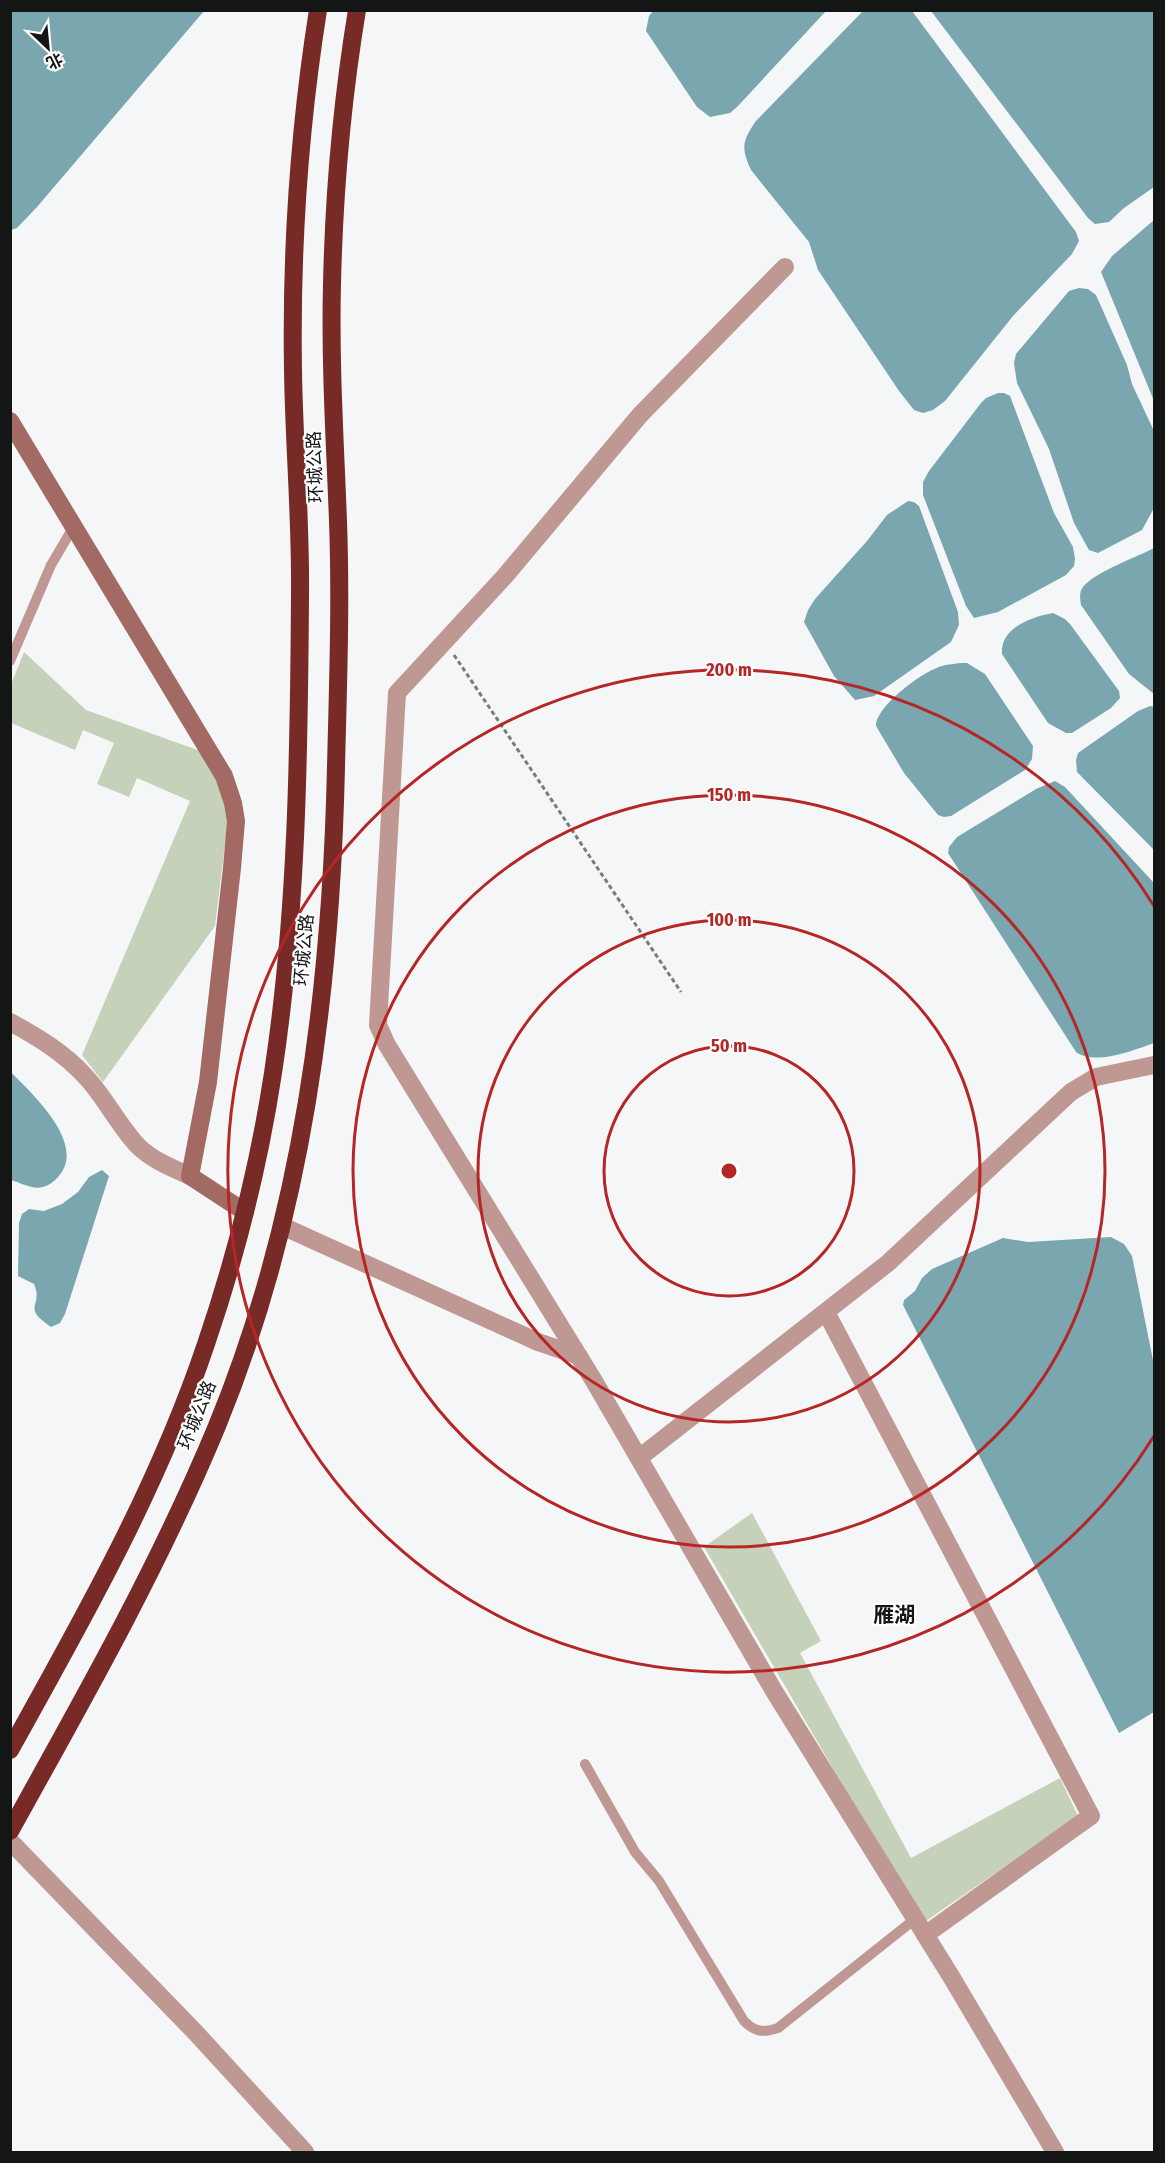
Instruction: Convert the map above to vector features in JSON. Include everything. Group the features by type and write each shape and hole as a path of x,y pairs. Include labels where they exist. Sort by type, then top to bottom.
{"highway":[{"name":"环城公路","path":"10,1750 105,1576 145,1494 182,1408 206,1345 245,1212 258,1156 274,1065 283,994 293,860 300,591 293,373 293,288 300,142 318,10"},
{"name":"环城公路","path":"10,1831 129,1613 180,1510 218,1422 242,1358 282,1226 296,1164 311,1082 333,862 339,591 332,372 332,289 339,145 345,84 357,10"}],"street":[{"path":"785,267 640,415 505,576 397,693 378,1025 392,1054 579,1356 774,1691 920,1927 1055,2152"},
{"path":"10,421 224,776 235,813 232,868 208,1082 190,1176"},
{"path":"10,1022 39,1037 86,1076 139,1146 166,1165 190,1176 245,1212"},
{"path":"639,1458 888,1263 1071,1092 1096,1077 1155,1065"},
{"path":"282,1226 538,1342 579,1356"},
{"path":"826,1312 1090,1816 920,1927"},
{"path":"10,1840 195,2032 305,2152"}],"lane":[{"path":"10,661 51,565 74,526"},
{"path":"585,1764 635,1851 659,1881 744,2021 753,2029 767,2032 778,2028 920,1927"}],"path":[{"path":"445,641 681,992"}],"green space":[{"path":"24,652 86,710 203,752 222,791 228,820 215,926 103,1082 82,1055 190,801 137,778 129,797 97,784 114,743 83,730 75,750 11,723 10,687"},
{"path":"752,1513 821,1641 800,1653 911,1858 1060,1778 1078,1816 923,1923 704,1547"}],"water":[{"path":"11,10 204,11 37,207 17,228 11,230"},
{"path":"653,11 826,11 738,106 730,113 710,117 697,107 646,31 649,16"},
{"path":"863,11 912,11 1076,232 1079,241 1072,254 1013,316 945,401 933,410 923,413 914,410 899,391 818,270 809,242 751,170 744,150 748,134 756,121"},
{"path":"931,11 1154,11 1154,187 1124,208 1109,222 1095,224 1088,218"},
{"path":"1154,220 1154,401 1101,272 1112,256"},
{"path":"1079,288 1088,289 1096,295 1154,431 1154,508 1142,530 1098,553 1089,550 1074,523 1049,449 1017,383 1014,363 1016,354 1069,291"},
{"path":"998,393 1010,396 1054,513 1073,547 1075,559 1074,566 1066,575 998,612 974,618 966,606 923,495 923,482 981,403"},
{"path":"908,501 919,506 958,612 959,625 951,642 874,696 855,700 834,676 804,622 815,599 887,515"},
{"path":"1154,548 1154,694 1129,674 1081,605 1080,596 1083,587 1089,581"},
{"path":"1053,613 1070,624 1119,691 1120,698 1111,708 1072,733 1066,733 1048,723 1002,654 1006,637 1018,625 1035,617"},
{"path":"967,663 985,674 1033,746 1032,759 1025,770 951,816 944,817 938,815 904,773 876,726 884,709 902,690 934,669"},
{"path":"1150,706 1154,707 1154,850 1077,772 1076,760 1078,753 1138,711"},
{"path":"1055,781 1065,787 1154,883 1154,1043 1115,1055 1093,1057 1076,1052 948,853 949,847 957,837 1036,789"},
{"path":"10,1071 43,1106 62,1135 66,1150 65,1164 58,1177 46,1186 35,1188 11,1180"},
{"path":"102,1170 109,1176 65,1314 60,1323 51,1327 37,1315 35,1310 37,1297 34,1284 18,1276 19,1223 22,1214 29,1209 44,1211 62,1204 78,1192 89,1177"},
{"path":"1111,1237 1124,1244 1132,1256 1154,1365 1154,1712 1119,1733 903,1305 904,1300 915,1291 922,1278 932,1269 1003,1238 1028,1242"}],"district":[{"name":"雁湖","path":"894,1615"}]}
